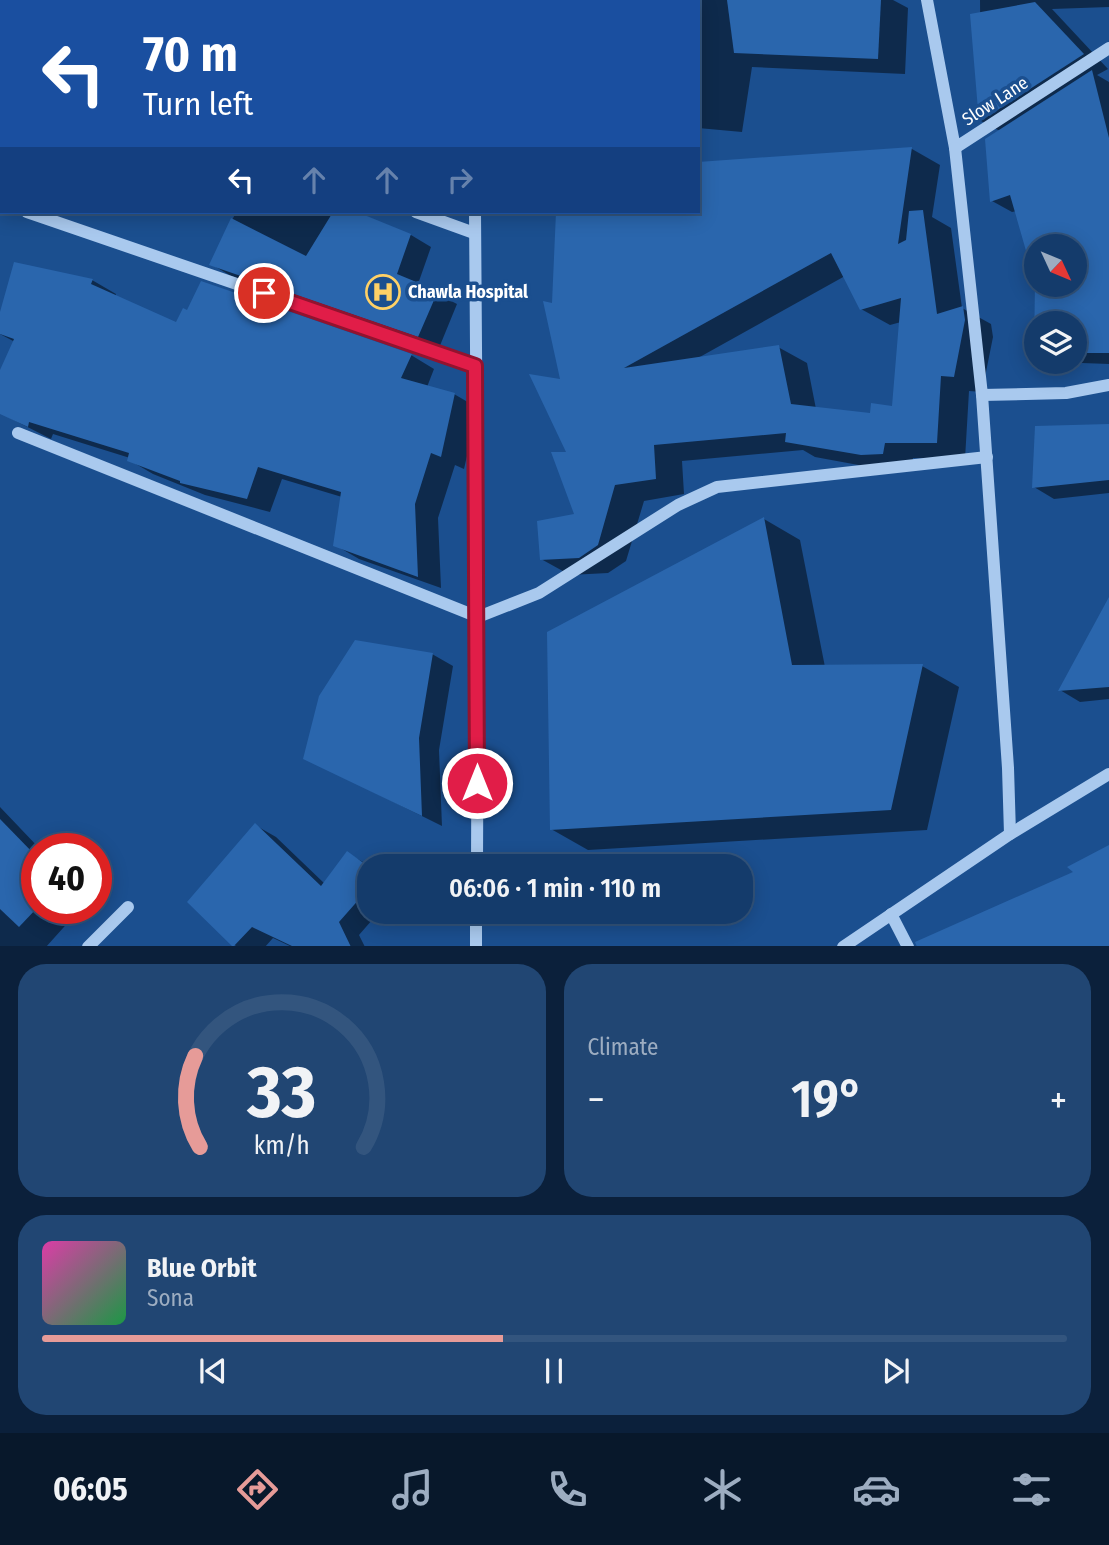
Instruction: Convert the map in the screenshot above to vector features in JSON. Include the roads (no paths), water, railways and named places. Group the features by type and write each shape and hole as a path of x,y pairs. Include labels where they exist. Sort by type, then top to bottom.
{"street":[{"name":"Slow Lane","path":"927,0 955,148 1109,48"},
{"path":"955,148 987,457 1009,768 1010,834"},
{"path":"33,214 475,366"},
{"path":"422,214 474,233"},
{"path":"475,214 477,854"},
{"path":"982,395 1066,393 1109,385"},
{"path":"18,433 478,617 539,593 678,505 717,487 987,457"},
{"path":"844,946 1010,834 1107,777"},
{"path":"89,946 128,907"},
{"path":"891,914 907,946"},
{"path":"476,924 476,946"}],"place":[{"name":"Chawla Hospital","path":"383,292"}]}
